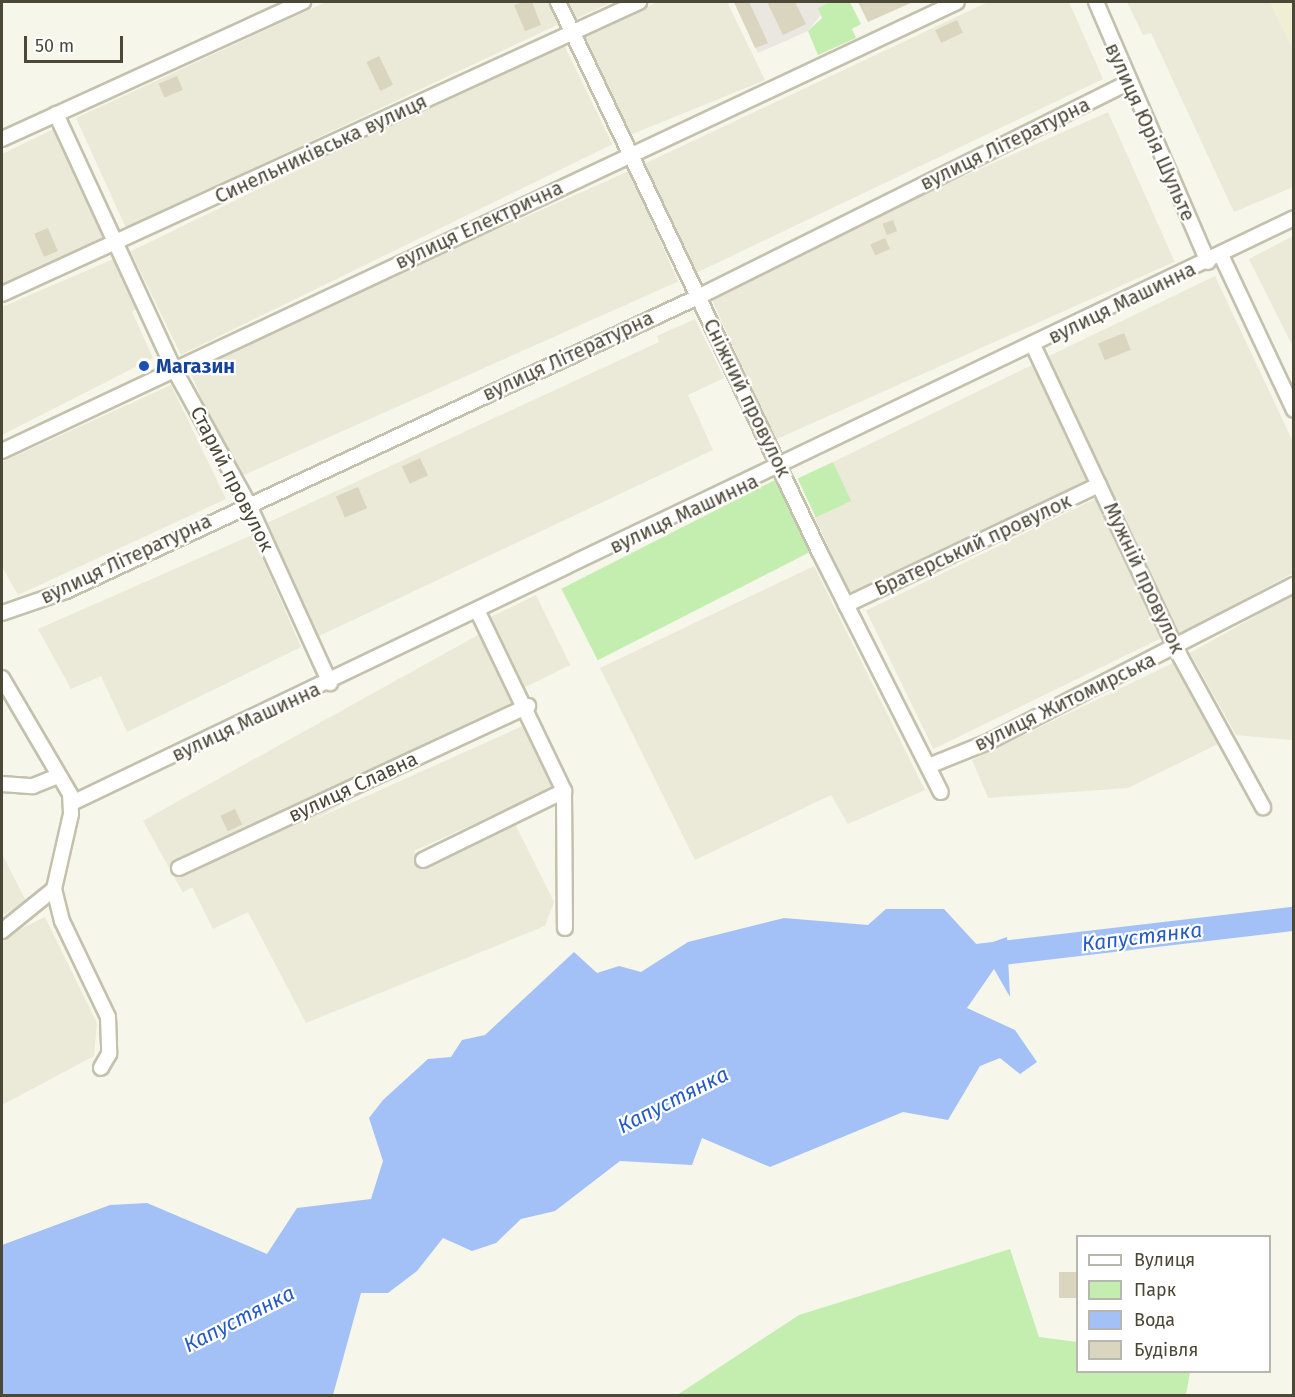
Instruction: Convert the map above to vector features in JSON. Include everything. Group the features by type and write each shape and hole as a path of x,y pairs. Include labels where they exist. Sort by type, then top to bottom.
{"street":[{"path":"2,139 303,2"},
{"name":"Сніжний провулок","path":"558,2 628,155 846,605 931,765 941,792"},
{"name":"Синельниківська вулиця","path":"2,294 639,2"},
{"name":"вулиця Електрична","path":"2,451 957,2"},
{"name":"вулиця Юрія Шульте","path":"1096,2 1127,83 1293,410"},
{"name":"вулиця Літературна","path":"2,613 66,591 248,503 698,297 1127,83"},
{"name":"Старий провулок","path":"56,114 118,241 174,369 248,503 330,683"},
{"name":"вулиця Машинна","path":"72,803 781,468 1293,218"},
{"name":"Мужній провулок","path":"1033,345 1175,647 1263,807"},
{"name":"Братерський провулок","path":"846,605 1100,485"},
{"name":"вулиця Житомирська","path":"931,765 1175,647 1293,585"},
{"path":"478,612 528,706 564,791 566,928"},
{"path":"2,678 72,803 54,889 62,921 108,1017 109,1054 101,1068"},
{"name":"вулиця Славна","path":"179,868 528,706"},
{"path":"2,784 33,786 58,776"},
{"path":"423,860 564,791"},
{"path":"2,931 54,889"}],"shaded area":[{"path":"326,2 548,2 559,24 126,228 76,118"},
{"path":"566,2 612,2 575,19"},
{"path":"658,2 727,2 765,80 625,137 583,37"},
{"path":"734,2 831,2 808,31 758,53"},
{"path":"988,2 1069,2 1103,79 696,273 644,164"},
{"path":"1127,2 1270,2 1293,49 1293,187 1234,212 1151,33 1143,35"},
{"path":"1270,2 1293,2 1293,49"},
{"path":"562,41 612,144 181,355 131,251"},
{"path":"1108,112 1175,262 775,440 708,290"},
{"path":"54,129 108,237 2,287 2,154"},
{"path":"629,171 678,282 237,478 188,367"},
{"path":"1293,236 1293,347 1249,259"},
{"path":"118,257 138,308 132,312 153,358 2,435 2,307"},
{"path":"1215,276 1293,442 1293,573 1179,634 1047,357"},
{"path":"695,319 724,378 688,395 713,450 317,637 265,524 659,342 657,336"},
{"path":"1036,363 1092,484 852,599 815,518 850,501 833,462"},
{"path":"171,385 226,499 18,595 2,567 2,462"},
{"path":"1097,498 1165,636 934,749 866,611"},
{"path":"252,535 301,647 127,732 101,676 71,689 38,629"},
{"path":"814,566 925,790 848,824 831,795 695,860 600,668"},
{"path":"536,595 570,665 524,687 490,617"},
{"path":"1293,595 1293,740 1236,735 1190,653"},
{"path":"478,635 518,707 183,892 143,821"},
{"path":"1177,661 1218,744 1128,788 988,798 972,760"},
{"path":"527,724 555,787 414,851 424,868 515,824 554,902 545,926 306,1023 248,912 213,929 187,877"},
{"path":"2,854 27,903 2,915"},
{"path":"45,917 97,1023 94,1056 2,1105 2,938"}],"green space":[{"path":"831,2 850,2 861,24 852,29 856,38 818,55 808,31 822,18 818,8"},
{"path":"833,462 851,501 816,517 798,478"},
{"path":"777,479 813,550 598,660 561,589"},
{"path":"1010,1249 1039,1337 1076,1342 1076,1373 1190,1373 1186,1395 677,1395 799,1315"}],"water":[{"path":"886,909 944,909 979,947 1007,937 1010,997 994,969 967,1008 1015,1030 1037,1062 1020,1074 1000,1058 980,1066 948,1120 903,1112 770,1167 702,1138 692,1165 620,1161 555,1211 521,1219 496,1243 472,1251 443,1238 417,1271 388,1293 361,1293 333,1395 2,1395 2,1245 110,1205 147,1203 267,1254 297,1208 371,1199 383,1161 369,1118 383,1100 428,1059 451,1057 462,1040 485,1035 574,952 597,973 619,966 641,972 688,942 784,918 868,925"}],"building":[{"path":"532,2 541,25 525,31 514,5"},
{"path":"734,2 749,2 768,43 755,48"},
{"path":"767,2 795,2 806,24 783,35"},
{"path":"858,2 913,2 868,22"},
{"path":"957,20 963,33 941,43 935,30"},
{"path":"379,56 393,85 380,91 366,62"},
{"path":"177,76 183,90 164,98 159,84"},
{"path":"893,220 897,231 887,235 883,224"},
{"path":"48,228 58,251 44,257 34,234"},
{"path":"885,238 890,249 875,255 870,245"},
{"path":"1124,333 1131,350 1105,360 1098,343"},
{"path":"420,458 428,475 410,484 402,466"},
{"path":"358,487 367,508 345,518 336,496"},
{"path":"235,809 242,824 228,831 220,816"},
{"path":"1059,1272 1076,1272 1076,1298 1059,1298"}],"waterway":[{"name":"Капустянка","path":"977,956 1294,919"}],"place":[{"name":"Магазин","path":"144,366"}]}
